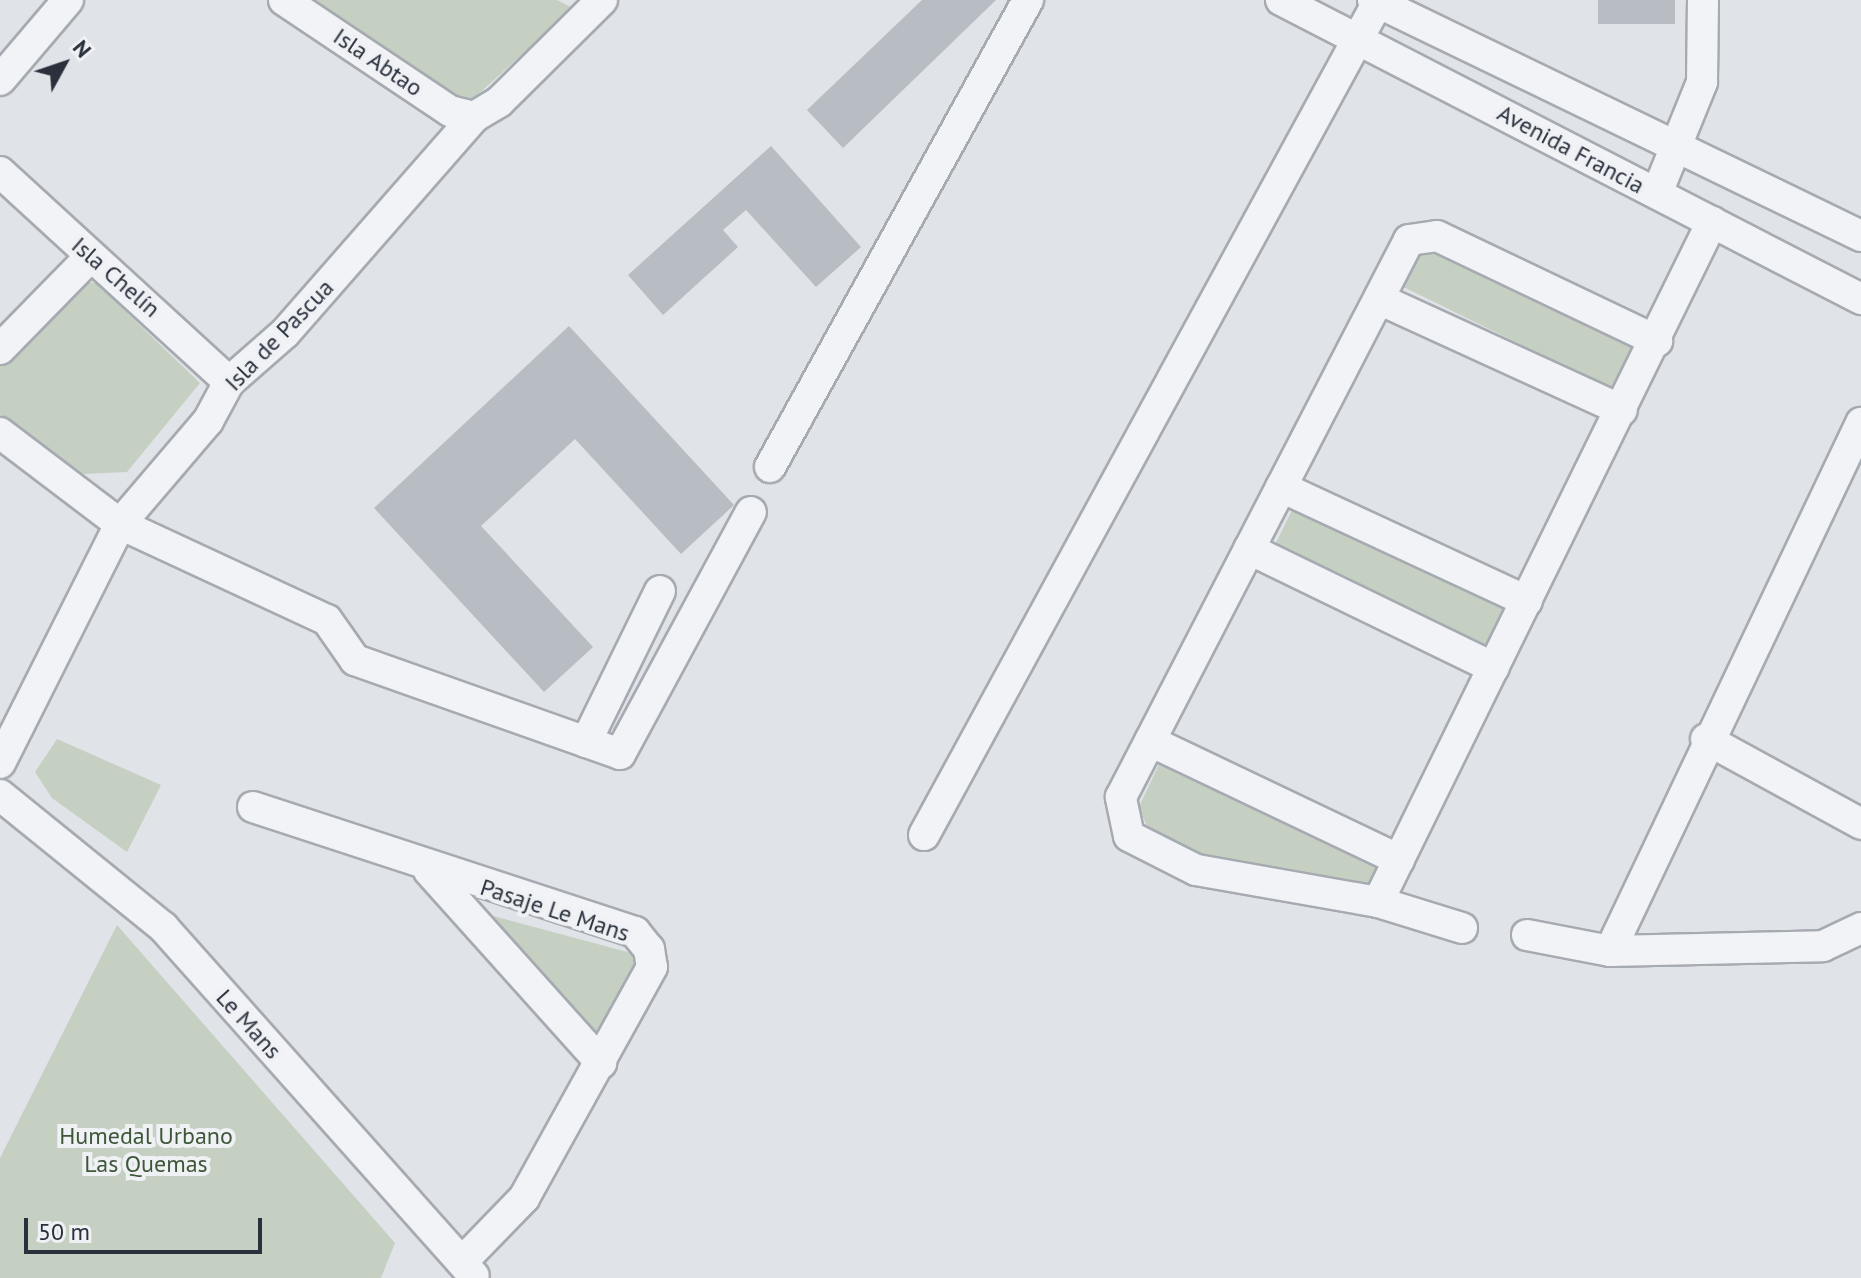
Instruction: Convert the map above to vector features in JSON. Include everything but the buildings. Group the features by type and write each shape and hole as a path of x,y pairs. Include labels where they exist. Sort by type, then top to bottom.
{"street":[{"path":"0,80 68,0"},
{"name":"Isla de Pascua","path":"0,763 120,524 208,421 229,382 285,333 474,117 499,102 602,0"},
{"path":"770,467 1028,0"},
{"name":"Avenida Francia","path":"1281,0 1861,299"},
{"path":"1657,193 1702,82 1703,0"},
{"path":"924,835 1359,38 1376,1"},
{"name":"Avenida Francia","path":"1376,1 1861,236"},
{"name":"Isla Abtao","path":"293,2 450,111 474,117"},
{"name":"Isla Chelín","path":"0,172 229,382"},
{"path":"1378,902 1657,341 1712,222"},
{"path":"1462,928 1378,902 1196,870 1129,836 1121,797 1409,240 1423,234 1657,341"},
{"path":"0,349 90,257"},
{"path":"1379,299 1622,410"},
{"path":"1610,951 1706,739 1861,423"},
{"path":"0,433 120,524 327,620 355,660 620,754 751,512"},
{"path":"1281,487 1527,601"},
{"path":"1249,549 1494,668"},
{"path":"586,742 660,591"},
{"path":"1706,739 1861,824"},
{"path":"1150,741 1399,860"},
{"name":"Le Mans","path":"0,795 163,927 469,1270"},
{"name":"Pasaje Le Mans","path":"253,807 427,869 635,932 652,967 524,1198 469,1270"},
{"name":"Pasaje Le Mans","path":"427,869 601,1063"},
{"path":"1527,935 1610,951 1823,946 1861,928"}],"green space":[{"path":"311,0 557,0 573,8 474,98 443,101"},
{"path":"1422,245 1633,348 1613,389 1402,286"},
{"path":"83,282 96,283 200,383 127,472 84,474 14,433 0,414 0,360"},
{"path":"1294,506 1506,609 1486,650 1274,546"},
{"path":"57,739 161,785 127,852 52,798 35,772"},
{"path":"1160,762 1384,866 1369,885 1201,858 1148,829 1139,807"},
{"path":"475,911 631,953 638,974 600,1048"},
{"name":"Humedal Urbano Las Quemas","path":"117,925 395,1243 381,1278 0,1278 0,1158"}]}
